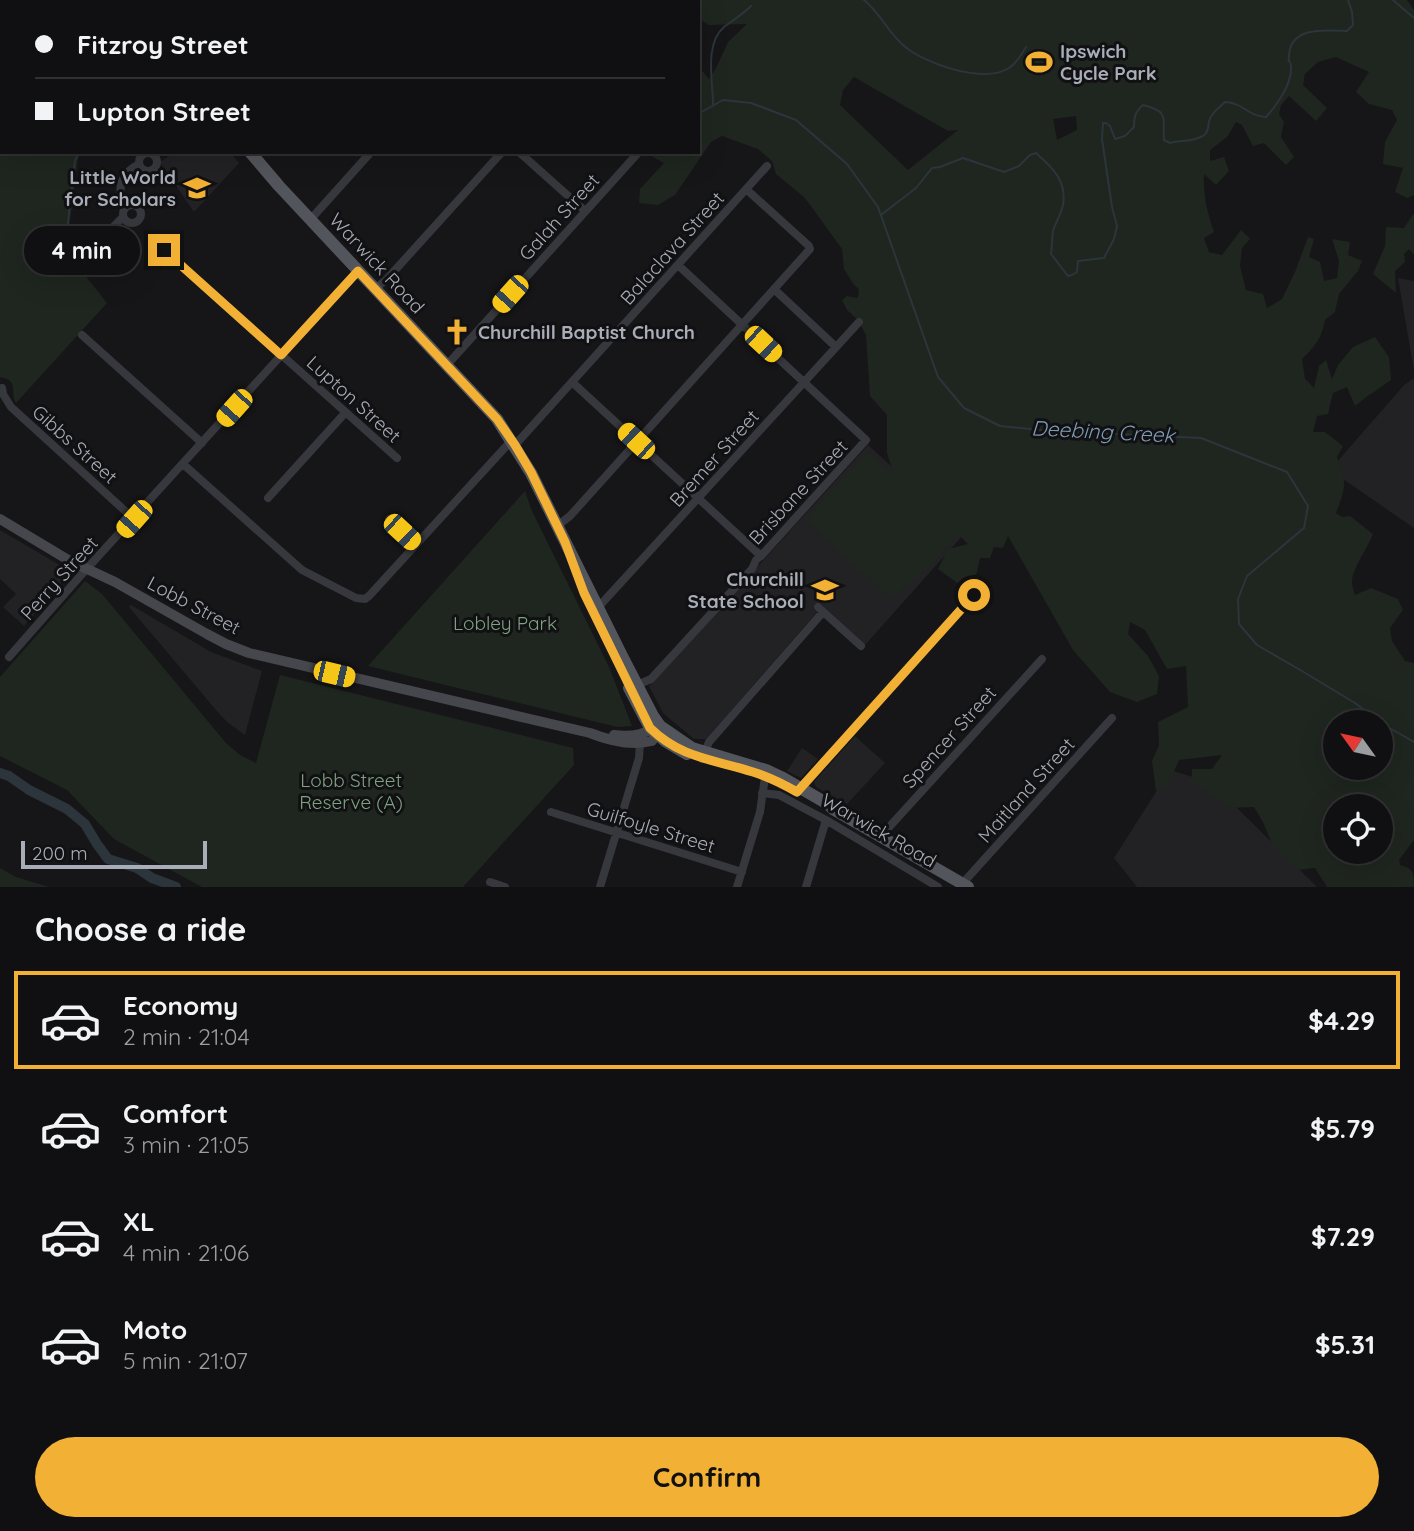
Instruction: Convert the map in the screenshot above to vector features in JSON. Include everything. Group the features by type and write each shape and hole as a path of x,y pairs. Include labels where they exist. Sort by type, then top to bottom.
{"main road":[{"name":"Warwick Road","path":"252,154 497,419 531,472 586,581 596,611 655,729 702,756 765,773 799,790 828,808 830,815 881,836 965,885"},
{"name":"Lobb Street","path":"0,519 70,561 89,568 226,644 249,653 623,743 640,743"},
{"name":"Warwick Road","path":"596,611 653,716 655,729"},
{"name":"Lobb Street","path":"590,733 624,736 655,729"},
{"path":"640,743 652,741 655,729"}],"street":[{"path":"139,164 143,154"},
{"path":"139,164 145,170 151,171 156,167 156,158 152,154"},
{"path":"156,158 163,154"},
{"path":"310,220 369,154"},
{"path":"375,289 500,154"},
{"path":"521,154 585,211"},
{"name":"Galah Street","path":"447,365 637,154"},
{"path":"127,206 121,196 121,185 127,172 139,164"},
{"name":"Balaclava Street","path":"183,464 302,570 356,598 365,599 572,382 767,166"},
{"path":"557,526 570,516 809,252 809,246 746,189"},
{"path":"134,205 138,208 140,217 133,222 124,217 123,211 127,206 134,205"},
{"path":"109,231 124,217"},
{"name":"Lupton Street","path":"164,250 397,458"},
{"path":"678,265 804,382"},
{"name":"Perry Street","path":"9,657 358,271"},
{"path":"775,290 836,346"},
{"name":"Bremer Street","path":"596,611 859,322"},
{"path":"82,335 202,443"},
{"path":"572,382 761,556"},
{"name":"Brisbane Street","path":"637,685 651,679 752,569 756,559 866,440 804,382"},
{"name":"Gibbs Street","path":"2,388 11,407 134,519"},
{"path":"266,498 345,413"},
{"path":"389,519 416,544"},
{"path":"799,790 974,595"},
{"path":"702,756 709,742 821,610 861,646"},
{"name":"Spencer Street","path":"881,836 1041,659"},
{"name":"Maitland Street","path":"965,885 1112,718"},
{"path":"600,887 639,758 640,743"},
{"path":"737,887 760,812 765,773"},
{"name":"Warwick Road","path":"762,793 779,795 830,815 937,887"},
{"name":"Guilfoyle Street","path":"551,813 742,872"},
{"path":"806,887 830,815"},
{"path":"490,882 505,887"}],"shaded area":[{"name":"Little World for Scholars","path":"173,154 232,154 239,163 194,212 161,161"},
{"path":"1398,278 1414,281 1414,371"},
{"path":"1414,378 1414,528 1330,470 1404,385"},
{"name":"Churchill State School","path":"868,445 965,533 865,645 819,602 813,608 817,612 706,739 694,739 663,713 649,686"},
{"path":"0,530 68,570 68,575 24,626 3,607 16,594 0,579"},
{"path":"131,605 211,652 262,671 245,735 216,710 129,607"},
{"path":"855,736 885,763 847,804 816,787 814,782"},
{"path":"802,748 818,759 801,778 787,771"},
{"path":"1170,770 1193,777 1234,805 1317,887 1137,887 1114,858"}],"green space":[{"path":"700,0 1407,0 1414,10 1414,195 1407,198 1395,192 1403,168 1383,164 1385,142 1397,120 1392,110 1369,104 1356,92 1369,72 1336,57 1318,62 1305,74 1303,85 1327,108 1316,121 1289,96 1281,105 1279,114 1284,122 1281,137 1294,157 1286,165 1264,143 1253,146 1242,125 1236,122 1227,137 1210,150 1210,161 1224,157 1229,171 1216,185 1204,174 1206,203 1214,232 1204,238 1209,252 1222,255 1241,230 1250,239 1242,248 1240,266 1246,290 1263,294 1267,308 1282,299 1308,237 1314,239 1309,257 1320,262 1324,281 1337,278 1339,261 1332,239 1350,242 1348,255 1362,261 1358,271 1339,294 1335,312 1325,320 1317,341 1302,359 1305,379 1314,388 1319,366 1326,360 1332,379 1338,365 1353,347 1375,337 1389,357 1391,380 1355,406 1347,387 1333,393 1328,414 1317,416 1313,432 1325,432 1343,446 1337,457 1344,485 1336,513 1342,517 1350,516 1373,534 1352,578 1355,595 1371,588 1398,599 1403,610 1390,628 1392,641 1405,661 1414,663 1414,840 1399,860 1400,865 1412,872 1414,887 1327,887 1315,868 1296,870 1272,844 1254,807 1229,808 1192,783 1192,769 1212,769 1222,755 1179,760 1168,786 1156,791 1152,761 1159,745 1158,722 1188,707 1186,666 1167,669 1145,630 1130,622 1128,634 1148,656 1159,676 1157,694 1137,702 1110,692 1073,650 1008,536 1003,548 994,547 990,558 980,558 977,572 967,590 938,569 948,549 968,544 956,532 956,537 930,567 890,599 809,523 811,514 866,453 872,455 912,490 893,472 887,453 887,415 870,396 866,335 842,300 847,296 857,298 859,294 858,288 844,269 842,249 805,198 776,174 772,161 758,149 722,136 711,142 675,195 658,205 639,203 640,189 664,163 648,154 700,154 700,68 709,79 728,42 747,24 709,25 700,19","holes":["854,77 948,131 958,130 908,170 840,105 843,90","1076,116 1077,130 1057,140 1053,119"]},
{"path":"0,154 79,154 66,251 107,303 16,403 12,384 0,377"},
{"path":"1414,213 1414,255 1409,249 1404,254 1405,262 1395,271 1396,293 1373,274 1385,246 1386,227 1404,228"},
{"name":"Lobley Park","path":"525,491 532,511 609,667 632,726 617,727 368,666"},
{"name":"Lobb Street Reserve (A)","path":"85,581 102,594 226,743 240,755 256,763 280,675 573,748 574,765 463,887 202,887 114,839 67,790 0,756 0,677"},
{"path":"0,868 16,877 49,887 0,887"}],"waterway":[{"path":"864,0 903,45 925,59 954,70 985,74 998,72 1014,64 1026,47"},
{"path":"881,215 916,188 932,168 963,158 1004,172 1019,166 1036,153 1061,182 1063,205 1053,231 1051,254 1068,276 1072,275 1077,272 1078,261 1104,258 1114,239 1117,226 1102,139 1103,123 1110,126 1115,139 1125,136 1134,127 1138,110 1143,105 1158,110 1161,114 1164,140 1170,143 1191,140 1206,134 1212,115 1225,102 1266,117 1289,80 1289,56 1295,39 1310,32 1347,31 1353,25 1348,0"},
{"path":"1393,0 1414,18"},
{"path":"713,104 711,64 714,43 724,27 751,6"},
{"name":"Deebing Creek","path":"700,113 723,100 751,103 796,120 847,164 878,207 938,377 964,408 1000,426 1201,438 1287,472 1308,506 1304,528 1247,576 1238,599 1239,624 1257,645 1355,703 1414,742"},
{"path":"49,265 50,256 62,249 66,240 75,160 79,154"},
{"path":"0,773 67,809 85,824 108,859 137,868 152,878 176,887"}],"place":[{"name":"Ipswich Cycle Park","path":"1039,62"},
{"name":"Little World for Scholars","path":"197,188"},
{"name":"Churchill Baptist Church","path":"457,332"},
{"name":"Churchill State School","path":"825,590"}],"route":[{"path":"164,250 281,355 358,271 497,419 512,441 531,472 565,542 584,593 650,728 664,741 683,752 750,771 797,792 974,595"}]}
